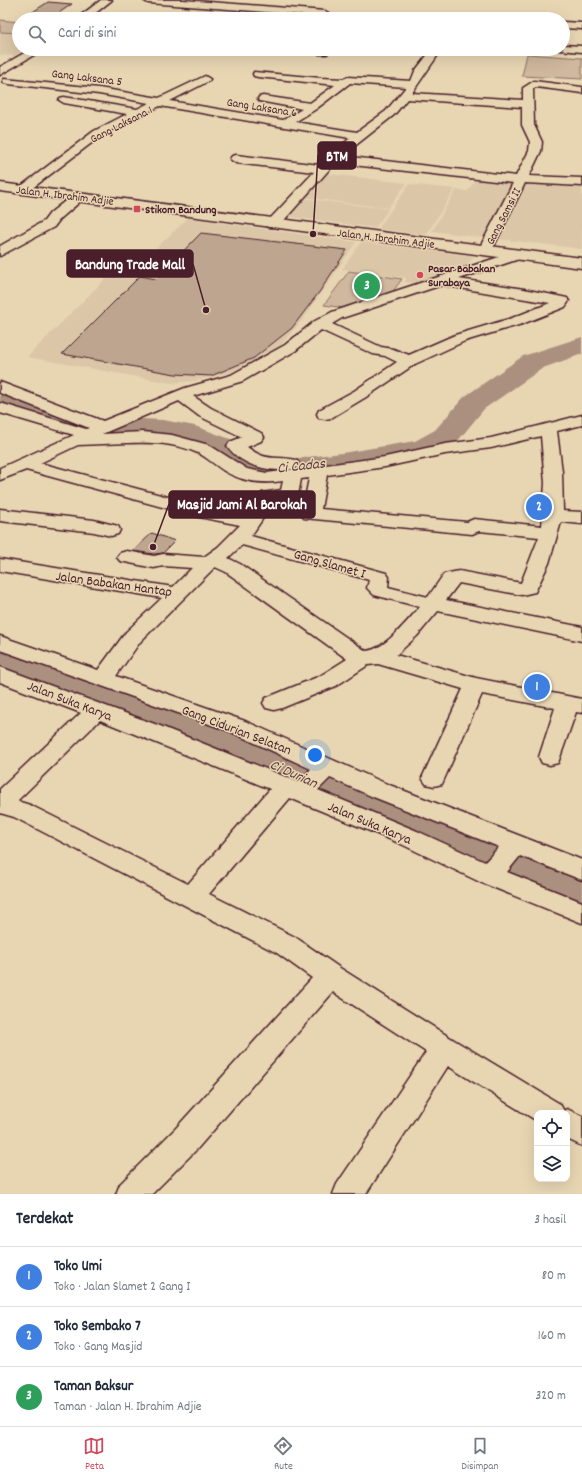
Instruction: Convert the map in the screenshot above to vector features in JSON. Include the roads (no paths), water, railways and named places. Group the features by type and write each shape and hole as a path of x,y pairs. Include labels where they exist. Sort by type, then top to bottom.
{"main road":[{"path":"91,12 107,0"},
{"path":"3,82 16,75 29,56"},
{"name":"Jalan H. Ibrahim Adjie","path":"0,187 273,224 582,263"}],"street":[{"path":"148,0 301,12"},
{"path":"570,25 582,26"},
{"path":"570,49 582,50"},
{"path":"273,224 332,159 359,136 390,113 413,84 420,71 432,56"},
{"path":"258,74 321,81 345,82"},
{"name":"Gang Laksana 1","path":"22,190 94,136 205,79"},
{"path":"284,124 345,82 352,79 413,84"},
{"path":"3,82 23,94"},
{"name":"Gang Laksana 5","path":"3,82 99,91 162,102"},
{"name":"Gang Samsi II","path":"485,251 525,180 535,151 536,142 528,125 528,88 532,84 582,90"},
{"path":"403,96 528,104"},
{"path":"50,98 139,113"},
{"path":"263,99 312,106"},
{"name":"Gang Laksana 6","path":"162,102 359,136"},
{"path":"236,159 323,169"},
{"path":"332,159 525,180 582,182"},
{"path":"0,252 49,224 55,216 78,197"},
{"path":"0,474 90,432 181,395 237,378 290,348 320,324 337,315 517,255"},
{"path":"325,414 360,394 409,362 460,338 517,321 560,304 562,301 524,293 440,281"},
{"path":"320,324 374,349 388,352 409,362"},
{"path":"0,388 90,432"},
{"path":"181,395 205,412 255,437 236,446 248,457 259,462 278,465 330,460 351,456 356,463"},
{"path":"0,408 90,432 161,437 184,442 204,450 237,471 253,476 267,478 319,471 356,463 385,462 445,449 491,443 582,420"},
{"path":"274,703 328,681 371,657 396,646 452,578 455,577 522,589 528,588 538,568 551,524 553,456 548,429"},
{"path":"24,464 206,513 210,512 252,522"},
{"path":"319,471 311,514 445,527 472,528 474,525 551,524 582,518"},
{"name":"Jalan Babakan Hantap","path":"0,565 177,594 211,561 238,538 252,522 268,497 289,495 293,474"},
{"path":"0,515 94,526 111,530"},
{"name":"Gang Slamet I","path":"238,538 315,558 379,577 378,590 432,604"},
{"path":"127,557 154,562 163,560 211,561 233,568 355,654 476,685 575,705 550,757"},
{"path":"177,594 133,637 94,708 0,804 22,811 286,945 330,976 444,1049 545,1110"},
{"path":"432,604 582,634"},
{"name":"Gang Cidurian Selatan","path":"0,643 237,726 325,769 502,861 582,870"},
{"name":"Jalan Suka Karya","path":"0,674 94,708 297,790 408,837 502,861 582,913"},
{"path":"434,778 476,685"},
{"path":"191,897 297,790 325,769"},
{"path":"131,1194 187,1138 330,976"},
{"path":"348,1194 444,1049"},
{"path":"570,1125 582,1132"}],"waterway":[{"name":"Ci Cadas","path":"0,401 98,433 143,428 163,429 195,435 230,449 255,468 281,469 342,462 423,449 446,436 474,403 533,362 582,345"},
{"name":"Ci Durian","path":"0,662 263,759 514,871 582,898"}],"place":[{"name":"Stikom Bandung","path":"137,209"},
{"name":"BTM","path":"313,234"},
{"name":"Pasar Babakan Surabaya","path":"420,275"},
{"name":"Taman Baksur","path":"367,286"},
{"name":"Bandung Trade Mall","path":"206,310"},
{"name":"Toko Sembako 7","path":"539,507"},
{"name":"Masjid Jami Al Barokah","path":"153,547"},
{"name":"Toko Umi","path":"537,687"}]}
